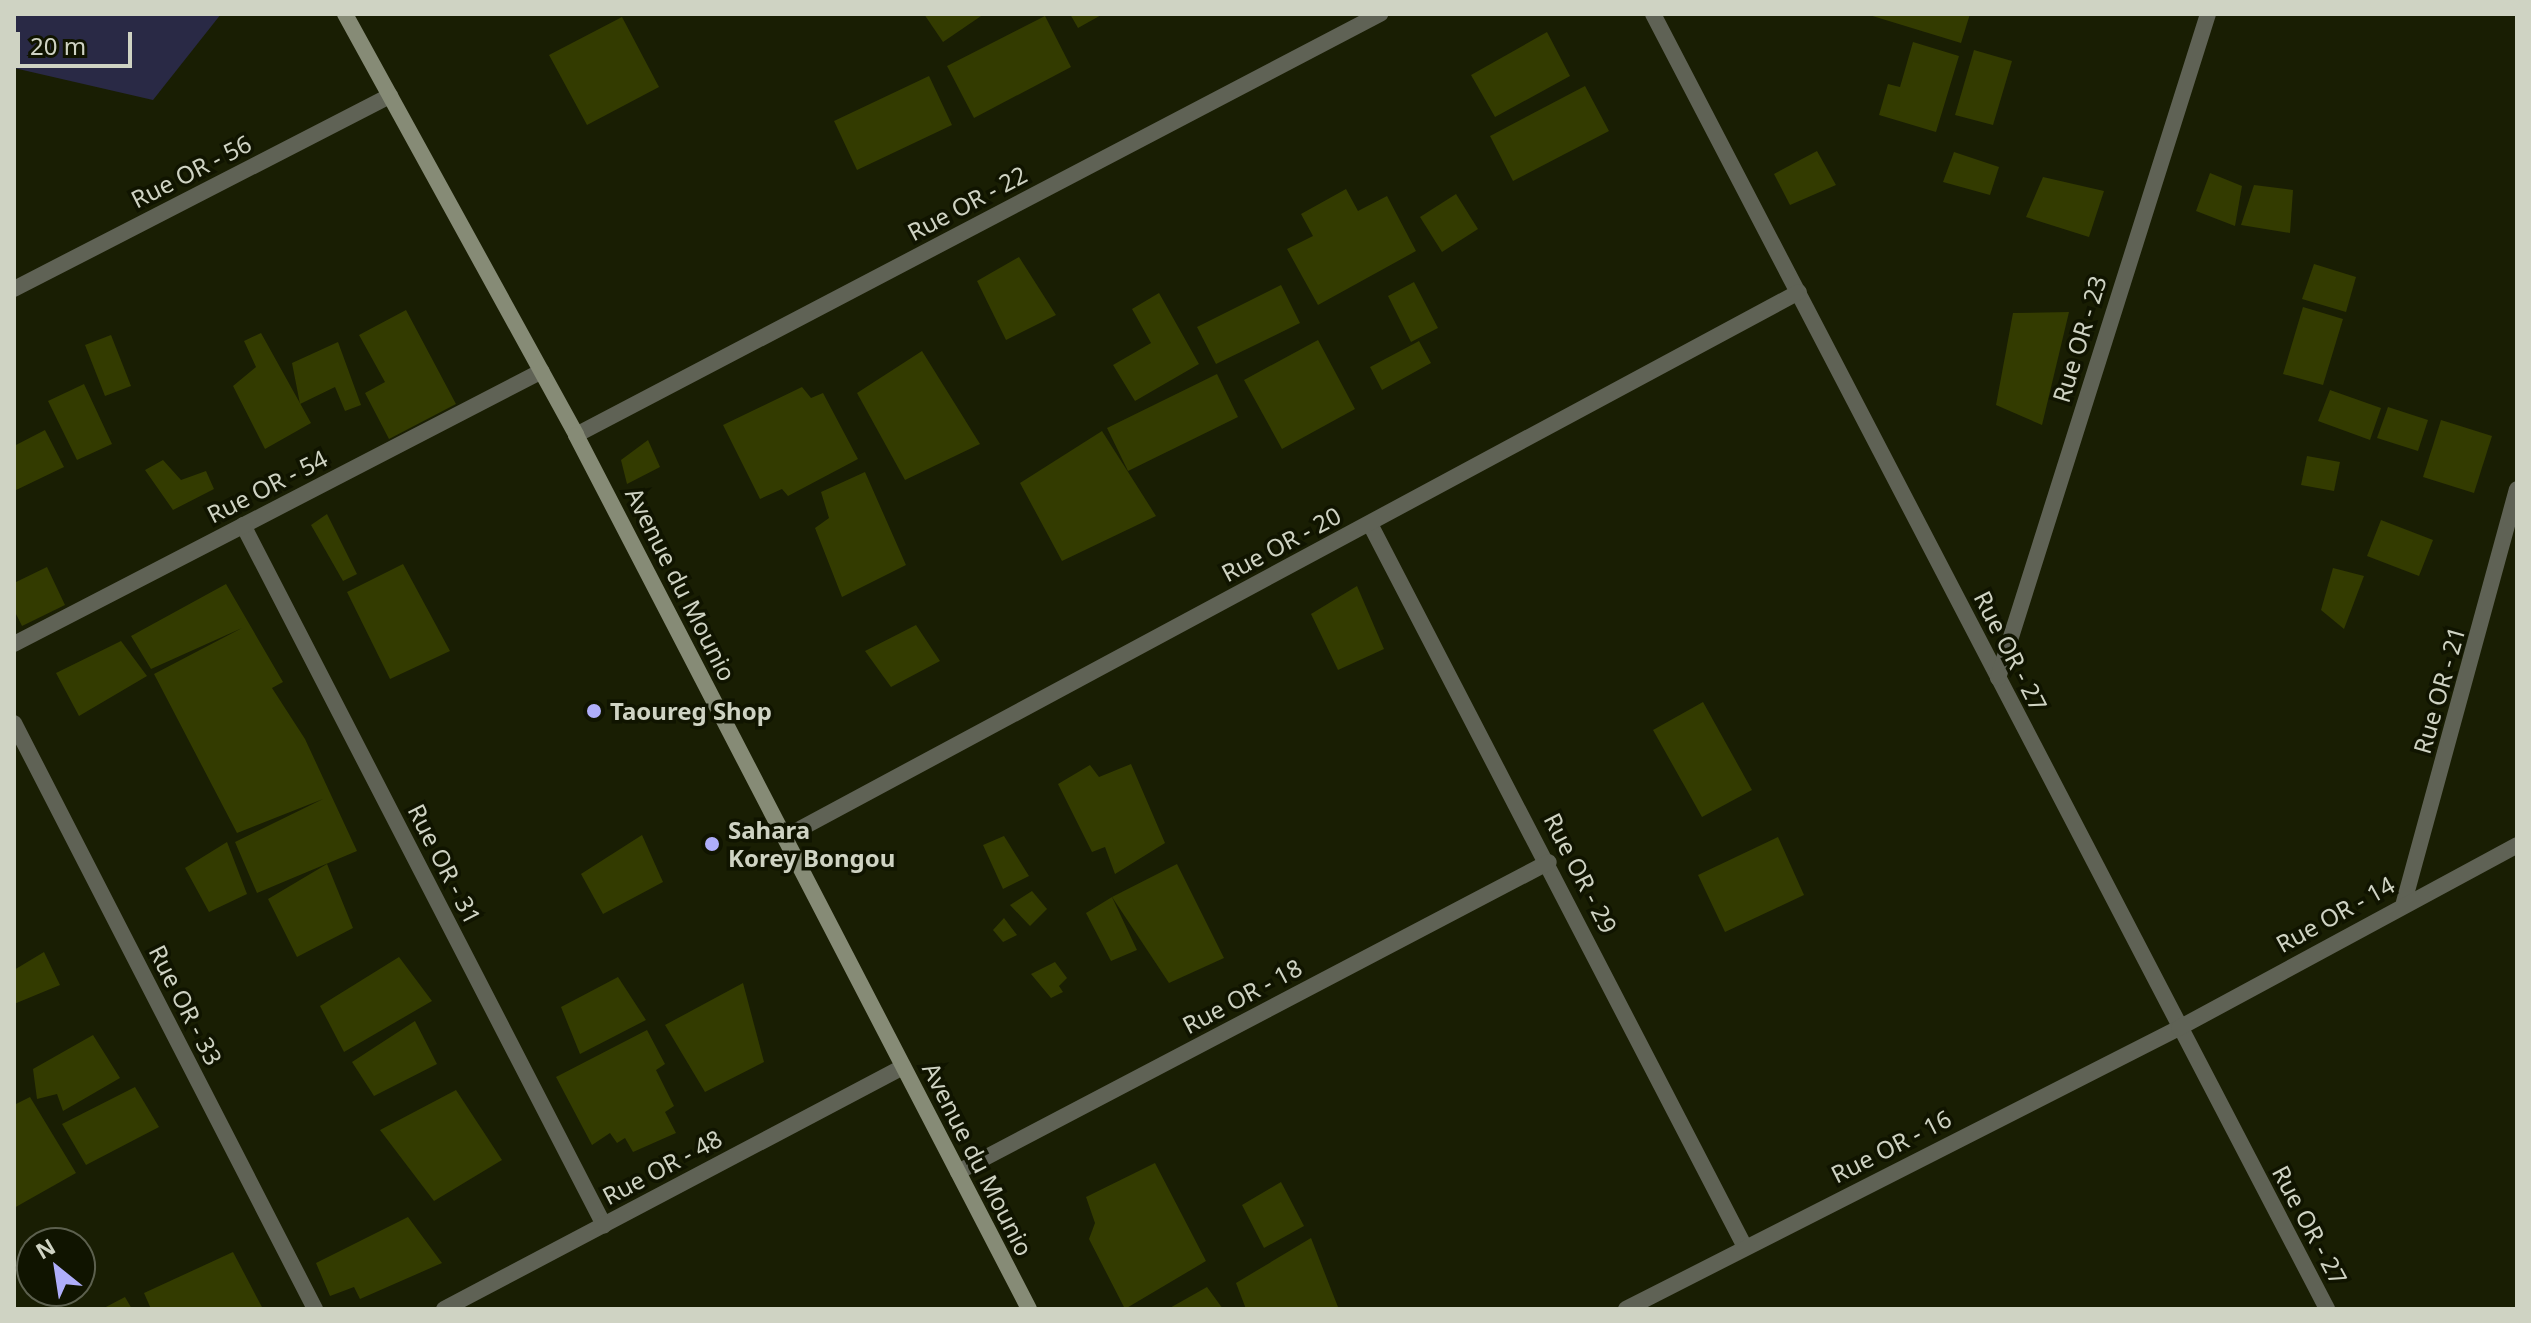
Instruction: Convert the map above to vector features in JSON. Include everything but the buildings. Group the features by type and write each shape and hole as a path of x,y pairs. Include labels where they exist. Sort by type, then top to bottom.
{"street":[{"name":"Avenue du Mounio","path":"345,14 576,435 1029,1309"},
{"name":"Rue OR - 22","path":"576,435 1380,14"},
{"name":"Rue OR - 27","path":"1653,14 2327,1309"},
{"name":"Rue OR - 23","path":"1998,678 2208,14"},
{"name":"Rue OR - 56","path":"14,289 390,96"},
{"name":"Rue OR - 20","path":"785,837 1799,292"},
{"name":"Rue OR - 54","path":"14,644 542,371"},
{"name":"Rue OR - 21","path":"2404,902 2517,489"},
{"name":"Rue OR - 29","path":"1370,524 1549,862 1745,1247"},
{"name":"Rue OR - 31","path":"243,525 604,1225"},
{"name":"Rue OR - 33","path":"14,723 315,1309"},
{"name":"Rue OR - 14","path":"2179,1028 2404,902 2517,845"},
{"name":"Rue OR - 18","path":"958,1172 1549,862"},
{"name":"Rue OR - 16","path":"1626,1309 2179,1028"},
{"name":"Rue OR - 48","path":"444,1309 903,1067"}],"shaded area":[{"path":"14,14 221,14 153,100 14,68"}],"place":[{"name":"Taoureg Shop","path":"594,711"},
{"name":"Sahara Korey Bongou","path":"712,844"}]}
